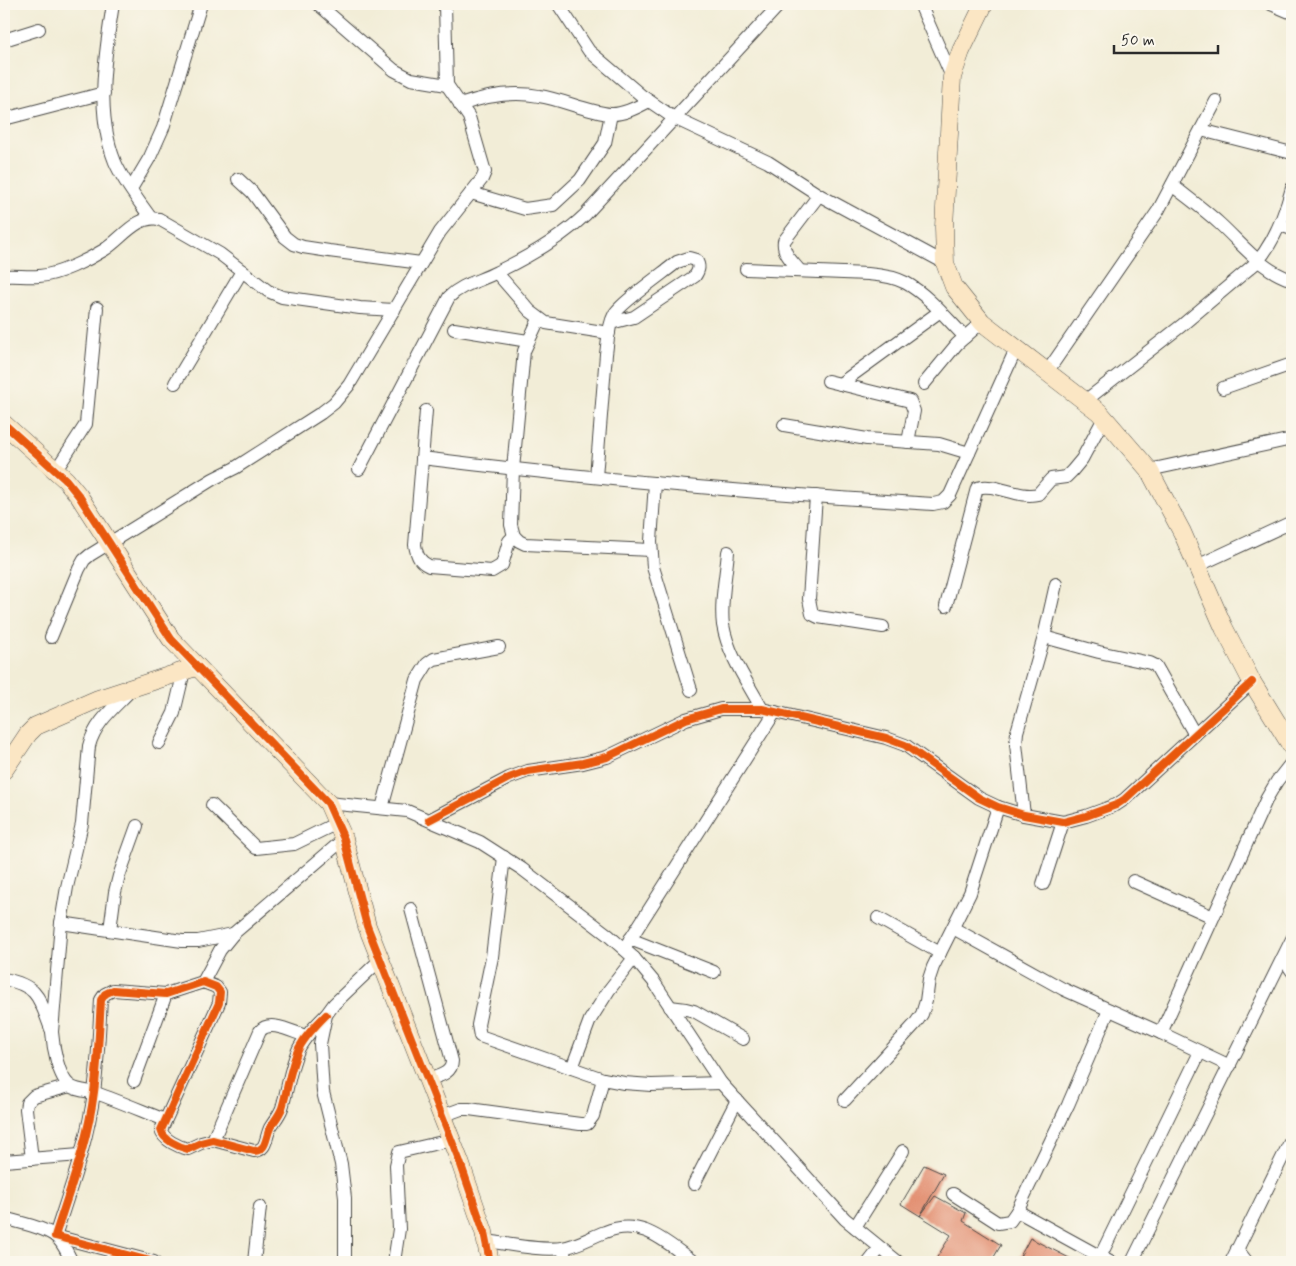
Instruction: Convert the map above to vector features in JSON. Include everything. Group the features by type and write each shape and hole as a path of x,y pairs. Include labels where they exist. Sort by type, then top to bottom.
{"street":[{"path":"114,4 106,46 103,107 107,134 116,163 150,217"},
{"path":"131,189 150,157 163,128 201,4"},
{"path":"318,4 394,70 411,79 447,85"},
{"path":"51,637 84,560 108,543 235,468 334,403 349,385 440,232 485,172 469,117 447,85 445,4"},
{"path":"558,4 589,51 649,101 674,118 768,162 819,195 945,263"},
{"path":"359,469 448,297 456,289 497,272 548,244 573,227 780,4"},
{"path":"920,4 952,77"},
{"path":"984,4 955,66 952,77 944,227 945,263 954,287 982,322 1085,401 1104,418 1149,470 1182,532 1224,628 1252,682 1292,747"},
{"path":"1271,4 1292,13"},
{"path":"4,40 40,29"},
{"path":"4,119 104,93"},
{"path":"460,105 483,97 538,95 611,114 634,109 649,101"},
{"path":"1047,372 1158,211 1216,101"},
{"path":"470,193 525,209 553,205 580,180 605,143 611,114"},
{"path":"1201,130 1292,153"},
{"path":"238,179 252,192 285,237 294,244 320,250 421,263"},
{"path":"1172,185 1219,223 1257,262 1278,275 1292,280"},
{"path":"1085,401 1181,326 1257,262 1264,254 1280,225 1292,188"},
{"path":"800,271 785,253 784,241 819,195"},
{"path":"4,276 53,274 90,258 105,249 141,221 150,217 159,219 220,254 268,291 282,297 360,308 394,310"},
{"path":"1280,225 1292,229"},
{"path":"497,272 525,305 539,319 546,323 610,328 634,317 695,276 699,270 699,265 696,260 689,258 677,262 615,312 610,328 606,354 596,477"},
{"path":"746,269 868,274 897,280 914,288 965,337"},
{"path":"175,383 242,271"},
{"path":"56,470 86,424 97,308"},
{"path":"908,442 914,411 910,401 834,382 939,312"},
{"path":"539,319 524,351 513,469 511,525 514,536 525,544 651,550"},
{"path":"924,384 957,344 982,322"},
{"path":"454,329 528,340"},
{"path":"422,458 655,483 933,504 943,502 950,495 1016,349"},
{"path":"1222,388 1292,364"},
{"path":"426,411 415,545 416,554 420,561 428,566 492,571 502,565 509,541 514,536"},
{"path":"946,606 977,488 988,487 1024,495 1038,494 1051,479 1066,477 1072,472 1082,459 1104,418"},
{"path":"4,424 56,470 79,496 190,669 328,803 344,839 368,926 380,960 451,1140 486,1241 490,1262"},
{"path":"784,425 867,438 939,444 969,453"},
{"path":"1149,470 1292,439"},
{"path":"655,483 651,550 653,567 691,690"},
{"path":"816,496 809,599 812,614 818,617 883,627"},
{"path":"1196,566 1292,522"},
{"path":"728,552 723,612 724,626 731,650 762,709"},
{"path":"1024,815 1016,744 1017,732 1044,636 1056,584"},
{"path":"1044,636 1156,666 1195,734"},
{"path":"382,808 407,714 421,671 434,659 499,647"},
{"path":"4,770 28,734 36,726 98,700 190,669"},
{"path":"159,743 174,713 190,669"},
{"path":"429,820 509,778 528,771 583,763 607,756 701,713 721,709 762,709 886,738 905,745 979,798 998,807 1024,815 1063,822 1116,805 1125,799 1252,682"},
{"path":"52,1032 61,923 67,886 82,824 89,746 97,725 131,690"},
{"path":"627,944 776,712"},
{"path":"1161,1033 1267,798 1292,762"},
{"path":"328,803 406,812 480,842 522,869 608,935 627,944 714,972"},
{"path":"212,806 256,848 294,844 337,823"},
{"path":"845,1100 922,1014 929,979 970,893 998,807"},
{"path":"1043,884 1063,822"},
{"path":"110,930 117,884 137,826"},
{"path":"204,982 220,950 233,934 261,908 344,839"},
{"path":"504,856 492,957 478,1032 480,1036 603,1079 624,1083 651,1084 721,1083"},
{"path":"1133,881 1213,918"},
{"path":"411,908 452,1061 450,1070 427,1080"},
{"path":"878,918 940,953"},
{"path":"61,923 182,941 198,941 233,934"},
{"path":"953,928 1063,989 1230,1066"},
{"path":"1132,1262 1292,939"},
{"path":"627,944 634,958 654,982 721,1083 845,1219 898,1262"},
{"path":"572,1068 590,1020 609,990 634,958"},
{"path":"1283,958 1292,971"},
{"path":"56,1236 80,1155 94,1093 101,1000 105,994 113,990 166,994 204,982 220,992 219,1003 165,1120 161,1130 162,1136 188,1149 213,1140 259,1151 264,1147 269,1130 281,1110 294,1060 306,1036 334,1004 380,960"},
{"path":"4,978 19,982 30,988 38,996 52,1032 57,1062 65,1080 70,1086"},
{"path":"134,1081 166,994"},
{"path":"670,1007 686,1008 694,1011 743,1039"},
{"path":"953,1194 998,1223 1010,1221 1017,1211 1068,1105 1110,1010"},
{"path":"326,1015 320,1044 323,1092 341,1164 345,1198 346,1262"},
{"path":"213,1140 263,1027 272,1025 306,1036"},
{"path":"1017,1211 1105,1260 1200,1052"},
{"path":"442,1116 461,1109 470,1109 587,1124 593,1116 603,1079"},
{"path":"32,1159 26,1109 27,1103 34,1096 70,1086 165,1120"},
{"path":"694,1184 737,1100"},
{"path":"1231,1262 1292,1138"},
{"path":"394,1262 399,1228 396,1165 399,1152 451,1140"},
{"path":"855,1227 903,1151"},
{"path":"4,1161 80,1155"},
{"path":"254,1262 260,1207"},
{"path":"4,1218 38,1228 56,1236 154,1262"},
{"path":"486,1241 551,1249 563,1248 620,1227 634,1226 649,1231 694,1262"},
{"path":"56,1236 72,1262"},
{"path":"563,1248 566,1262"},
{"path":"868,1262 880,1248"},
{"path":"1237,1249 1247,1262"}],"building":[{"path":"924,1165 944,1174 920,1216 901,1204"},
{"path":"935,1196 966,1213 963,1221 1001,1245 991,1262 934,1262 951,1235 920,1216"},
{"path":"1030,1238 1077,1262 1017,1262"}],"cycle path":[{"path":"4,424 66,480 79,496 171,639 328,803 344,839 367,926 460,1162 484,1232 490,1262"},
{"path":"429,820 509,778 528,771 583,763 607,757 686,719 721,709 762,709 886,738 905,745 979,798 998,807 1024,815 1063,822 1116,805 1125,799 1252,682"},
{"path":"154,1262 55,1236 78,1165 91,1110 101,1000 105,994 113,990 166,994 203,982 216,987 220,992 219,1003 161,1130 168,1140 188,1149 213,1140 254,1151 261,1149 270,1128 282,1108 291,1070 299,1048 308,1034 326,1015"}]}
